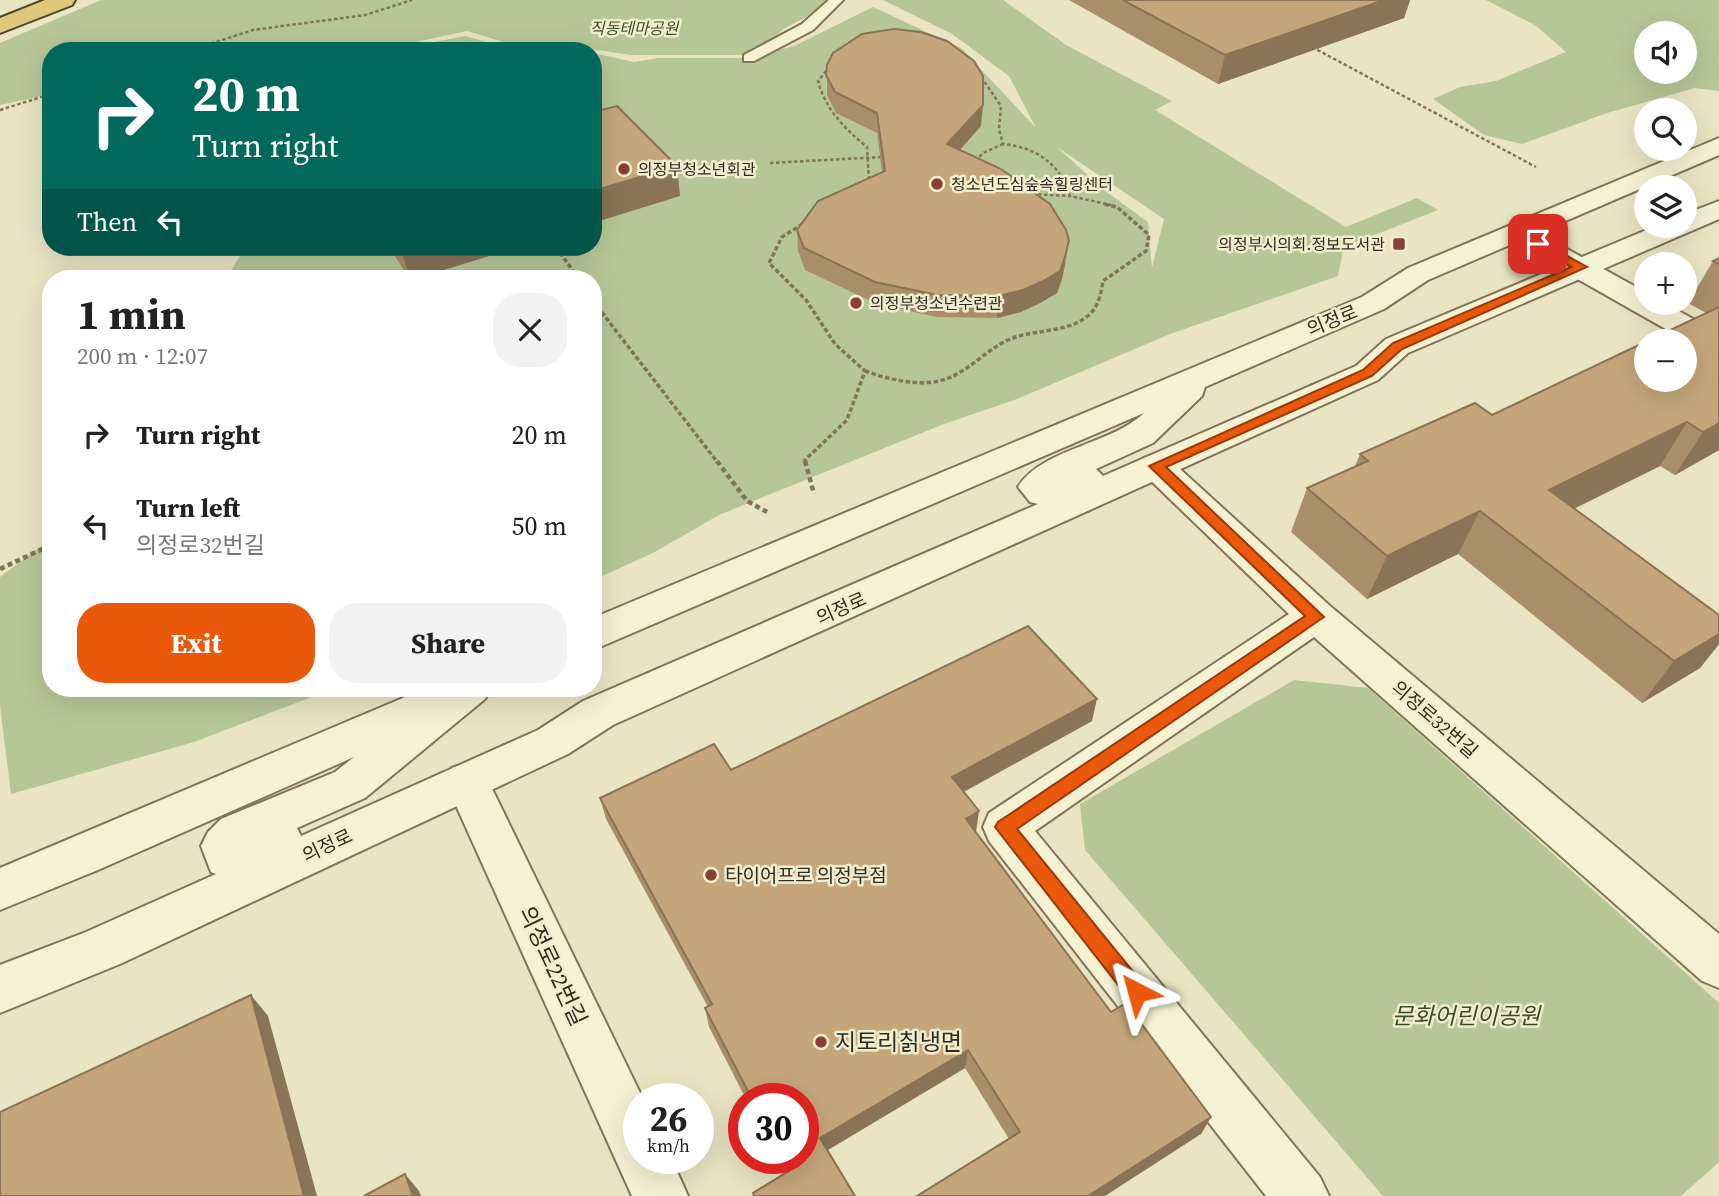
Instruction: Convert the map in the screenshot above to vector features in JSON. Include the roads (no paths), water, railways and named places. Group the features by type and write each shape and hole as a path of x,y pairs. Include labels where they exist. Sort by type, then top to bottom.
{"highway":[{"path":"0,26 64,0"}],"street":[{"name":"의정로","path":"602,631 1209,370 1373,303 1418,274 1719,146"},
{"path":"1697,219 1719,209"},
{"path":"1517,233 1719,346"},
{"name":"의정로","path":"0,989 116,942 553,742 598,713 1367,373 1397,346 1651,238"},
{"path":"1156,466 1108,469 1056,492 1043,493 1036,487 1041,479 1141,435 1209,370"},
{"name":"의정로32번길","path":"1156,466 1316,617 1719,965"},
{"path":"1282,1190 1005,827 1316,617"},
{"path":"0,888 82,856 449,697"},
{"path":"459,697 350,785 237,833 224,846 227,858 242,859 360,806 467,781"},
{"name":"의정로22번길","path":"467,781 623,1116"},
{"path":"650,1174 660,1196"}],"lane":[{"path":"749,58 806,29 827,12 836,0"}],"place":[{"name":"의정부청소년회관","path":"624,169"},
{"name":"청소년도심숲속힐링센터","path":"937,184"},
{"name":"의정부시의회.정보도서관","path":"1399,244"},
{"name":"의정부청소년수련관","path":"856,303"},
{"name":"타이어프로 의정부점","path":"711,875"},
{"name":"지토리칡냉면","path":"821,1042"}],"park label":[{"name":"직동테마공원","path":"634,28"},
{"name":"문화어린이공원","path":"1466,1016"}]}
